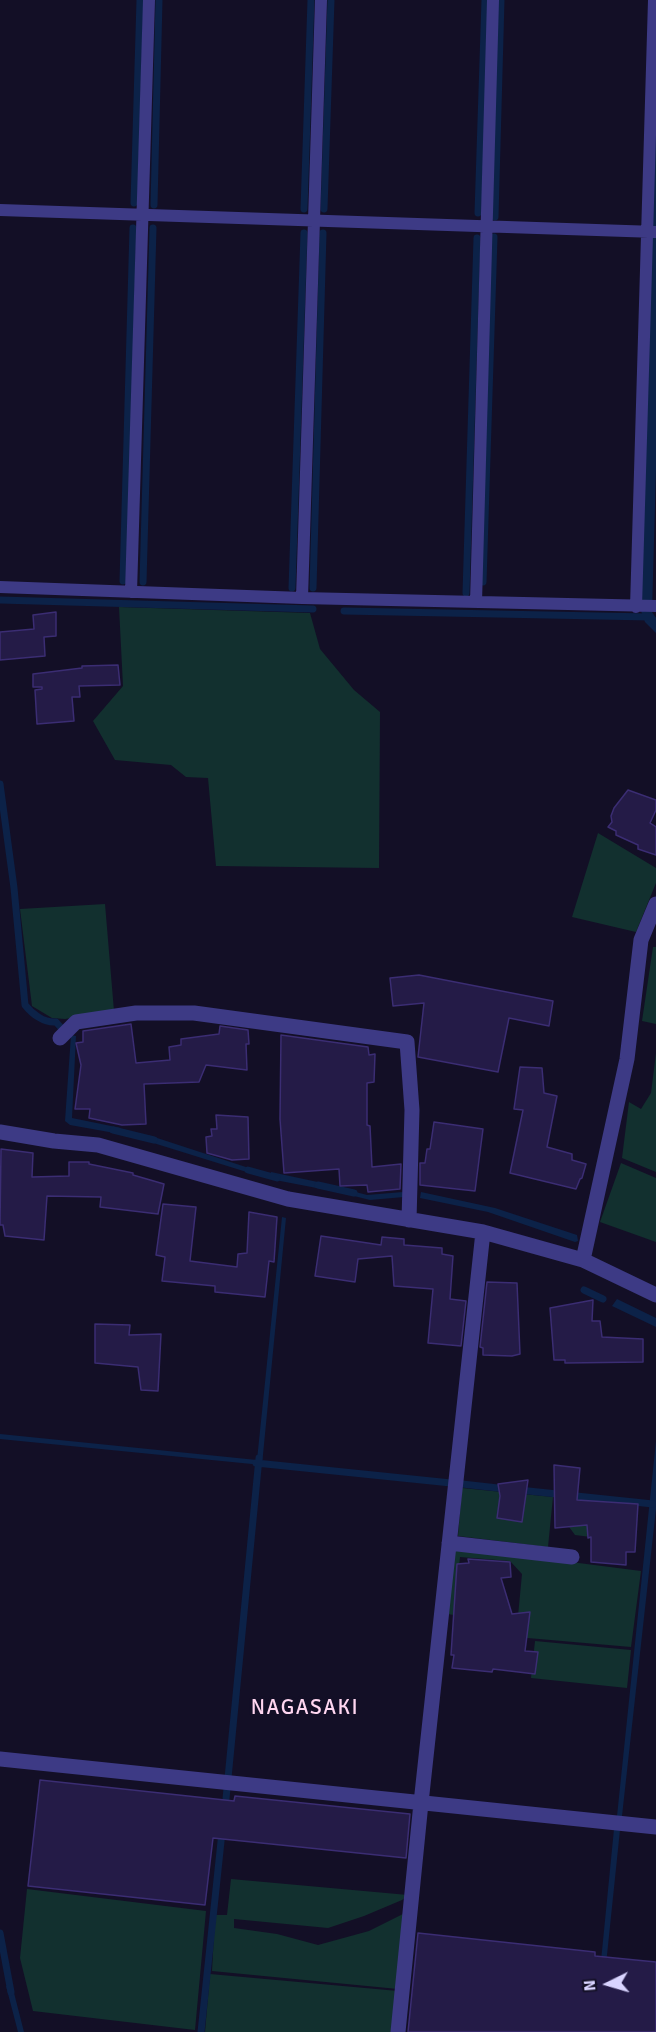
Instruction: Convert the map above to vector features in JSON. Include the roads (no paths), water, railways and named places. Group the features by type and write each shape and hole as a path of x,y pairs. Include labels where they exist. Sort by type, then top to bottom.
{"street":[{"path":"583,1260 627,1059 641,940 656,904"},
{"path":"60,1038 76,1023 136,1013 183,1013 407,1042 412,1110 410,1220"},
{"path":"0,1132 54,1141 98,1145 288,1199 483,1232 583,1260 656,1294"},
{"path":"398,2032 483,1232"},
{"path":"449,1543 572,1557"},
{"path":"0,1759 656,1827"}],"lane":[{"path":"131,592 149,0"},
{"path":"302,598 321,0"},
{"path":"476,602 493,0"},
{"path":"636,607 652,232 654,0"},
{"path":"0,210 144,213 652,232"},
{"path":"0,587 302,598 656,606"}],"water":[{"path":"656,103 656,470 652,612 656,618 656,633 645,622 641,611"},
{"path":"71,1035 76,1036 72,1118 121,1128 120,1134 70,1125 65,1121"},
{"path":"148,1135 255,1170 253,1174 147,1141"},
{"path":"271,1172 327,1184 327,1190 270,1179"},
{"path":"348,1190 367,1195 403,1192 404,1197 370,1200 346,1194"},
{"path":"421,1192 495,1208 577,1235 578,1241 575,1242 488,1212 420,1198"},
{"path":"282,1217 286,1218 262,1465 0,1439 0,1434 257,1460"},
{"path":"617,1299 656,1318 656,1327 612,1306"},
{"path":"656,1441 656,1509 622,1816 617,1816"},
{"path":"614,1829 620,1830 599,2032 594,2032"},
{"path":"12,1985 24,2032 18,2032 6,1986"}],"waterway":[{"path":"134,203 140,0"},
{"path":"154,205 159,0"},
{"path":"304,209 311,0"},
{"path":"324,209 331,0"},
{"path":"478,213 485,0"},
{"path":"495,217 501,0"},
{"path":"123,581 133,228"},
{"path":"143,582 153,228"},
{"path":"292,588 304,233"},
{"path":"313,588 323,233"},
{"path":"483,582 494,237"},
{"path":"466,593 477,238"},
{"path":"0,600 313,609"},
{"path":"344,611 650,617 656,623"},
{"path":"0,784 14,888 25,1005 39,1017 56,1022 65,1032"},
{"path":"113,1130 154,1140"},
{"path":"248,1170 277,1178"},
{"path":"318,1185 354,1193"},
{"path":"584,1290 603,1299"},
{"path":"225,1809 259,1458"},
{"path":"256,1463 451,1483"},
{"path":"462,1484 507,1489"},
{"path":"519,1490 653,1504"},
{"path":"201,2032 222,1832"},
{"path":"0,1933 11,1992"}],"district":[{"name":"NAGASAKI","path":"305,1708"}]}
